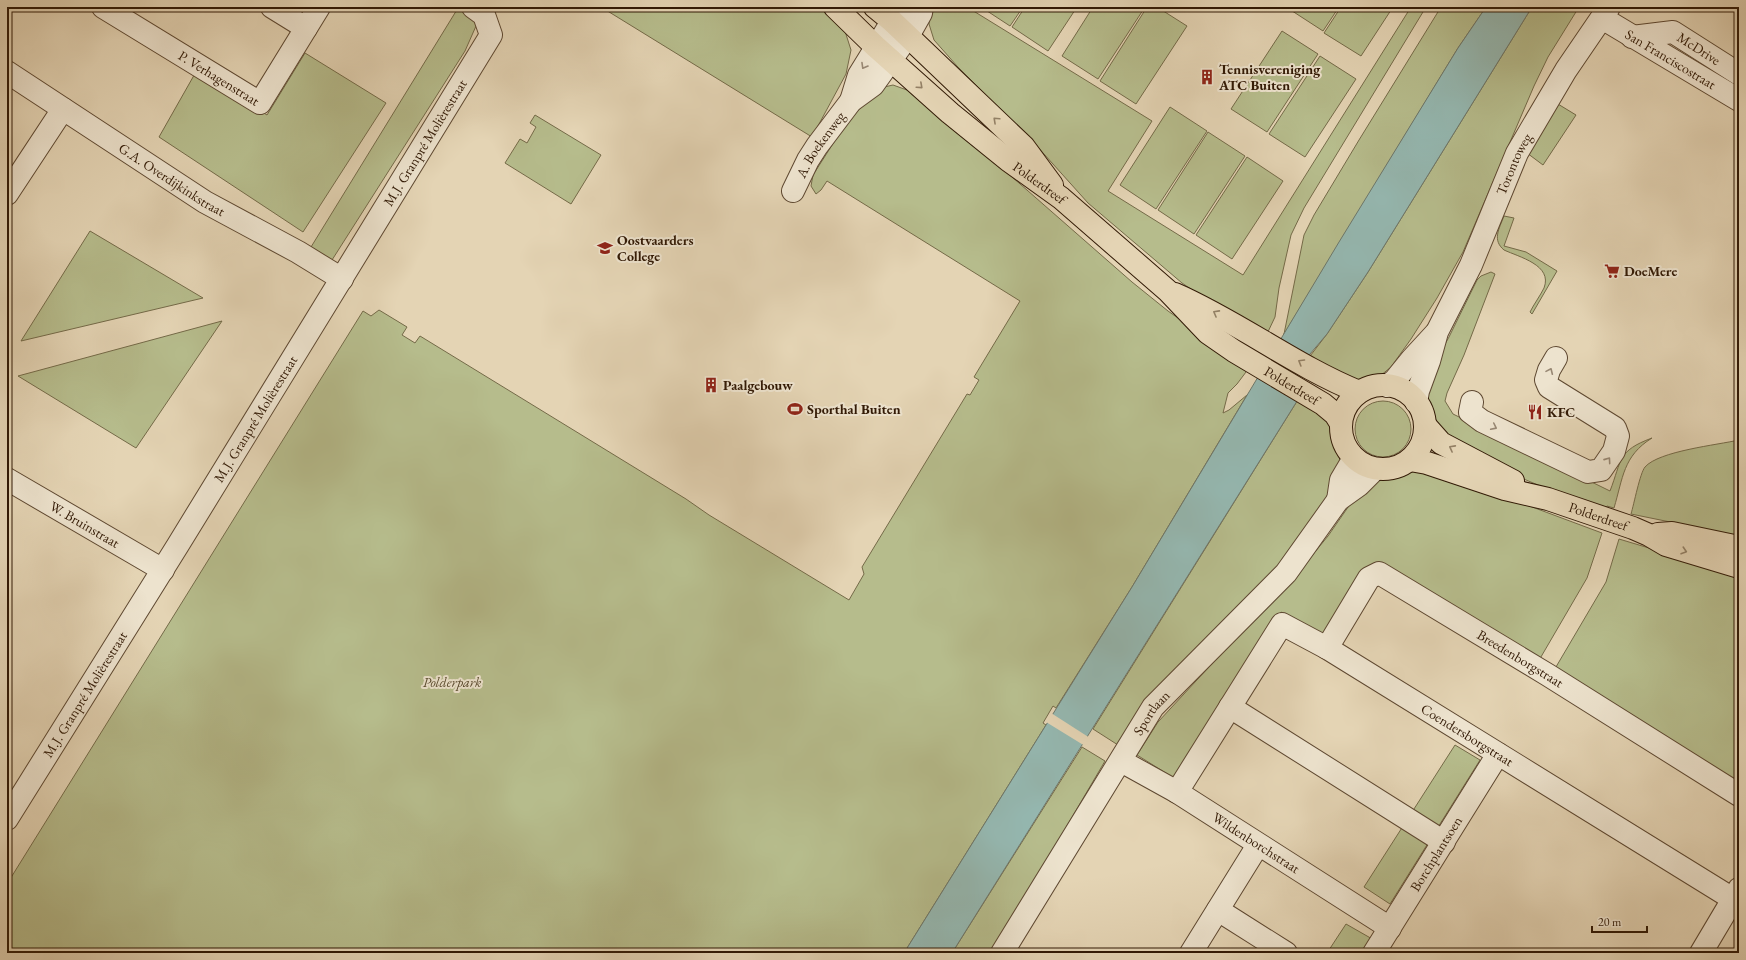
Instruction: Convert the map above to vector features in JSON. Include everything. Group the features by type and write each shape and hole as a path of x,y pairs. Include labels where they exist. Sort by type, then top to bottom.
{"main road":[{"name":"Polderdreef","path":"835,7 883,53 950,112 1008,160 1061,198"},
{"name":"Polderdreef","path":"875,7 896,14 908,36 1024,147 1061,198"},
{"path":"1061,198 1168,291"},
{"name":"Polderdreef","path":"1168,291 1203,306 1334,382 1359,392"},
{"name":"Polderdreef","path":"1168,291 1208,332 1234,351 1323,404 1335,414 1340,422"},
{"path":"1377,385 1387,386 1400,388 1408,393 1416,402 1422,413 1425,425 1422,445 1410,460 1399,467 1375,469 1364,466 1354,458 1346,448 1341,434 1340,422 1350,400 1359,392 1377,385"},
{"name":"Polderdreef","path":"1425,425 1441,443 1548,499"},
{"name":"Polderdreef","path":"1410,460 1427,463 1505,489 1548,499 1641,532 1666,545 1739,567"},
{"name":"Polderdreef","path":"1641,532 1672,533 1739,547"}],"street":[{"name":"P. Verhagenstraat","path":"103,7 260,103 319,7"},
{"path":"272,7 306,28"},
{"path":"883,53 908,36 921,13 922,7"},
{"name":"M.J. Granpré Molièrestraat","path":"7,819 163,570 491,35 478,11"},
{"name":"San Franciscostraat","path":"1606,13 1632,36 1739,100"},
{"name":"Torontoweg","path":"1416,402 1437,332 1471,265 1517,153 1566,70 1606,13"},
{"name":"A. Boekenweg","path":"793,191 811,155 852,101 873,85 896,14"},
{"name":"McDrive","path":"1632,36 1673,32 1739,74"},
{"name":"G.A. Overdijkinkstraat","path":"7,72 205,202 298,252 342,279"},
{"path":"7,194 63,109"},
{"name":"Torontoweg","path":"1387,386 1396,380 1412,359 1437,332"},
{"path":"1472,402 1470,412 1482,421 1588,472 1601,470 1614,452 1618,436 1615,428 1561,395 1562,362"},
{"name":"Sportlaan","path":"1338,500 1341,480 1354,458"},
{"name":"Sportlaan","path":"1002,953 1153,708 1286,573 1338,500 1358,485 1375,469"},
{"name":"W. Bruinstraat","path":"7,479 163,570"},
{"name":"Breedenborgstraat","path":"1327,648 1369,578 1379,573 1548,675 1739,795"},
{"name":"Coendersborgstraat","path":"1177,792 1282,624 1327,648 1498,754 1736,894"},
{"path":"1230,707 1444,842"},
{"name":"Borchplantsoen","path":"1374,953 1498,754"},
{"name":"Wildenborchstraat","path":"1121,761 1177,792 1390,928"},
{"path":"1192,953 1258,845"},
{"path":"1701,953 1736,894"},
{"path":"1218,910 1286,953"}],"green space":[{"path":"601,7 822,7 844,28 851,50 846,74 812,137"},
{"path":"930,7 967,7 1152,121 1108,191 1243,275 1411,7 1426,7 1304,208 1291,235 1279,288 1275,317 1266,336 1234,318 1182,283 1088,203 1035,144 957,66 934,40 929,24"},
{"path":"981,7 1023,7 1010,26"},
{"path":"1025,7 1077,7 1048,51 1012,27"},
{"path":"1093,7 1145,7 1098,79 1062,56"},
{"path":"1147,7 1157,7 1187,26 1136,104 1100,81"},
{"path":"1286,7 1339,7 1323,31"},
{"path":"1341,7 1393,7 1361,56 1324,33"},
{"path":"1441,7 1486,7 1458,48 1284,334 1304,235 1314,215 1359,140"},
{"path":"1532,7 1579,7 1548,57 1534,86 1463,252 1437,298 1411,339 1391,367 1380,376 1360,383 1307,360 1327,334 1368,272"},
{"path":"458,8 476,19 476,26 465,51 332,260 311,247"},
{"path":"1282,31 1318,54 1267,132 1231,109"},
{"path":"305,53 386,103 303,232 159,137 197,70 267,115"},
{"path":"1320,56 1356,79 1305,157 1269,134"},
{"name":"Polderpark","path":"893,85 907,90 923,99 1132,282 1168,311 1249,368 1228,393 1223,413 1247,395 1132,587 1056,708 1053,706 1043,723 1046,725 904,953 7,953 7,884 363,311 371,316 379,310 407,327 402,335 415,343 420,336 849,600 864,574 862,567 967,394 970,395 979,380 974,377 1020,301 827,181 821,190 816,194 811,186 813,175 855,109 880,88"},
{"path":"1553,101 1576,115 1543,165 1527,153"},
{"path":"1170,107 1207,131 1156,209 1120,185"},
{"path":"535,115 601,155 571,204 505,163 520,139 527,143 536,127 530,123"},
{"path":"1208,132 1245,156 1194,234 1158,210"},
{"path":"1247,157 1283,181 1232,259 1196,235"},
{"path":"1504,216 1514,218 1504,246 1526,252 1557,271 1532,314 1530,312 1544,288 1544,273 1533,263 1504,250 1500,246 1497,238"},
{"path":"90,231 203,298 21,341"},
{"path":"1491,272 1495,274 1445,401 1453,414 1610,491 1619,464 1626,452 1632,447 1652,438 1635,452 1630,460 1622,477 1614,508 1607,506 1605,510 1564,496 1519,477 1451,441 1433,422 1426,403 1430,371 1449,337 1477,280 1481,276"},
{"path":"222,321 136,448 18,376"},
{"path":"1299,398 1330,422 1335,435 1341,466 1324,508 1291,552 1157,692 1118,745 1093,729"},
{"path":"1377,401 1389,401 1399,405 1407,413 1411,423 1411,435 1407,445 1399,453 1389,457 1377,457 1367,453 1359,445 1355,435 1355,423 1359,413 1367,405"},
{"path":"1739,440 1739,536 1631,514 1643,470 1652,461 1675,453"},
{"path":"1409,469 1441,473 1602,533 1587,578 1538,662 1389,570 1324,636 1281,612 1177,780 1137,755 1158,722 1310,558 1328,536 1360,490 1375,476 1400,473"},
{"path":"1619,539 1739,575 1739,788 1553,672 1606,582"},
{"path":"1455,745 1480,760 1390,904 1364,887"},
{"path":"1082,747 1105,761 1034,882 990,953 952,953"},
{"path":"1346,924 1374,940 1365,953 1327,953"}],"water":[{"path":"1486,7 1532,7 1368,272 1327,334 1310,354 1297,376 1299,398 952,953 904,953 1132,587 1339,242 1458,48"}],"pier":[{"path":"1051,713 1090,738 1085,746 1046,722"}],"place":[{"name":"Tennisvereniging ATC Buiten","path":"1207,77"},
{"name":"Oostvaarders College","path":"605,248"},
{"name":"DoeMere","path":"1612,271"},
{"name":"Paalgebouw","path":"711,385"},
{"name":"Sporthal Buiten","path":"795,409"},
{"name":"KFC","path":"1535,412"}]}
